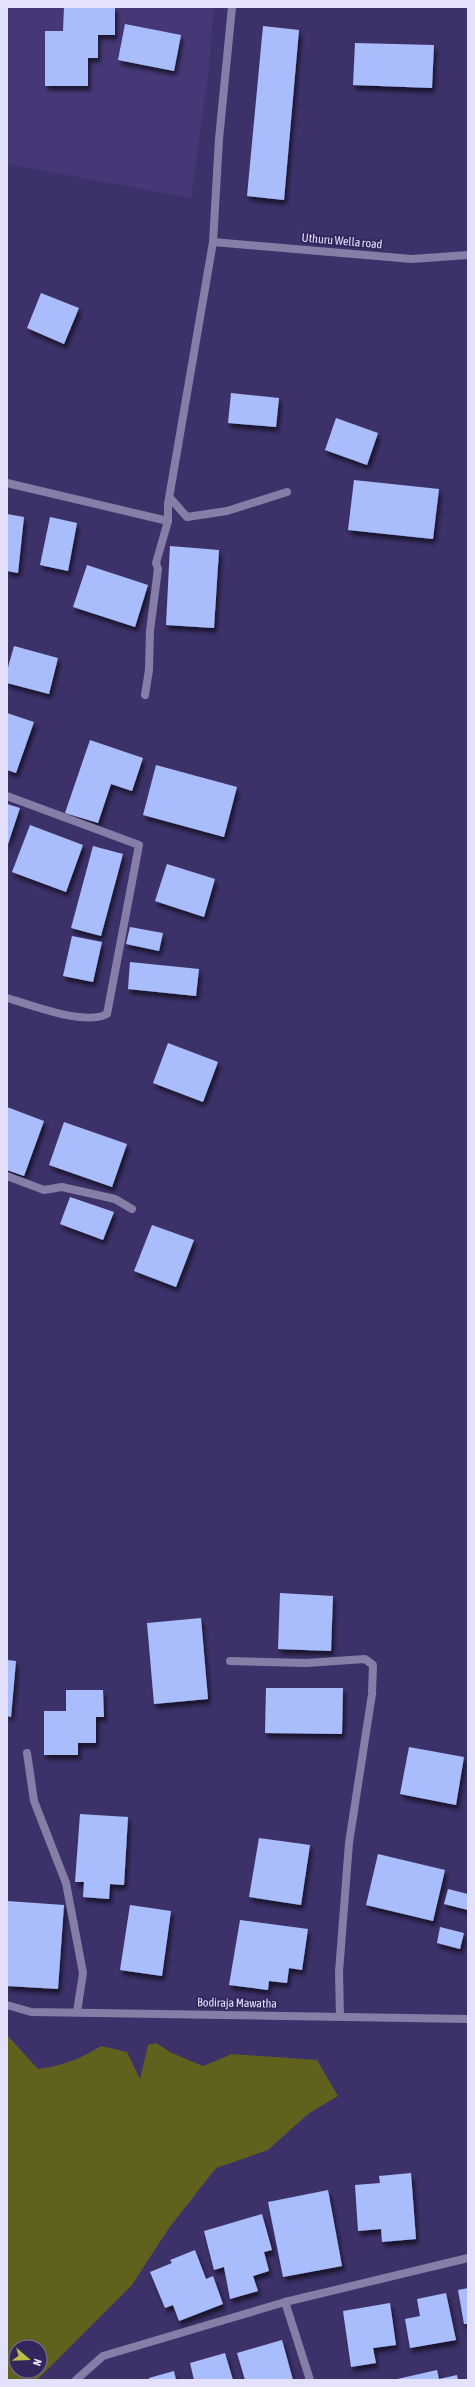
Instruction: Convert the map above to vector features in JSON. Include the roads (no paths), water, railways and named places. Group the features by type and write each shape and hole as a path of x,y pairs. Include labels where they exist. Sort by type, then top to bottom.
{"street":[{"path":"145,695 149,670 150,631 158,569 156,563 168,521 170,498 213,242 220,139 232,7"},
{"name":"Uthuru Wella road","path":"213,242 412,259 468,255"},
{"path":"7,483 168,521"},
{"path":"170,498 188,517 227,511 287,492"},
{"path":"7,796 139,845 107,1014 99,1018 60,1014 7,998"},
{"path":"7,1176 44,1190 62,1187 115,1199 132,1209"},
{"path":"230,1661 306,1663 365,1659 372,1664 372,1694 349,1843 339,1972 340,2017"},
{"path":"27,1753 34,1802 66,1883 83,1973 77,2012"},
{"name":"Bodiraja Mawatha","path":"7,2005 32,2012 468,2019"},
{"path":"76,2380 103,2356 285,2302 468,2258"},
{"path":"285,2302 310,2380"}]}
